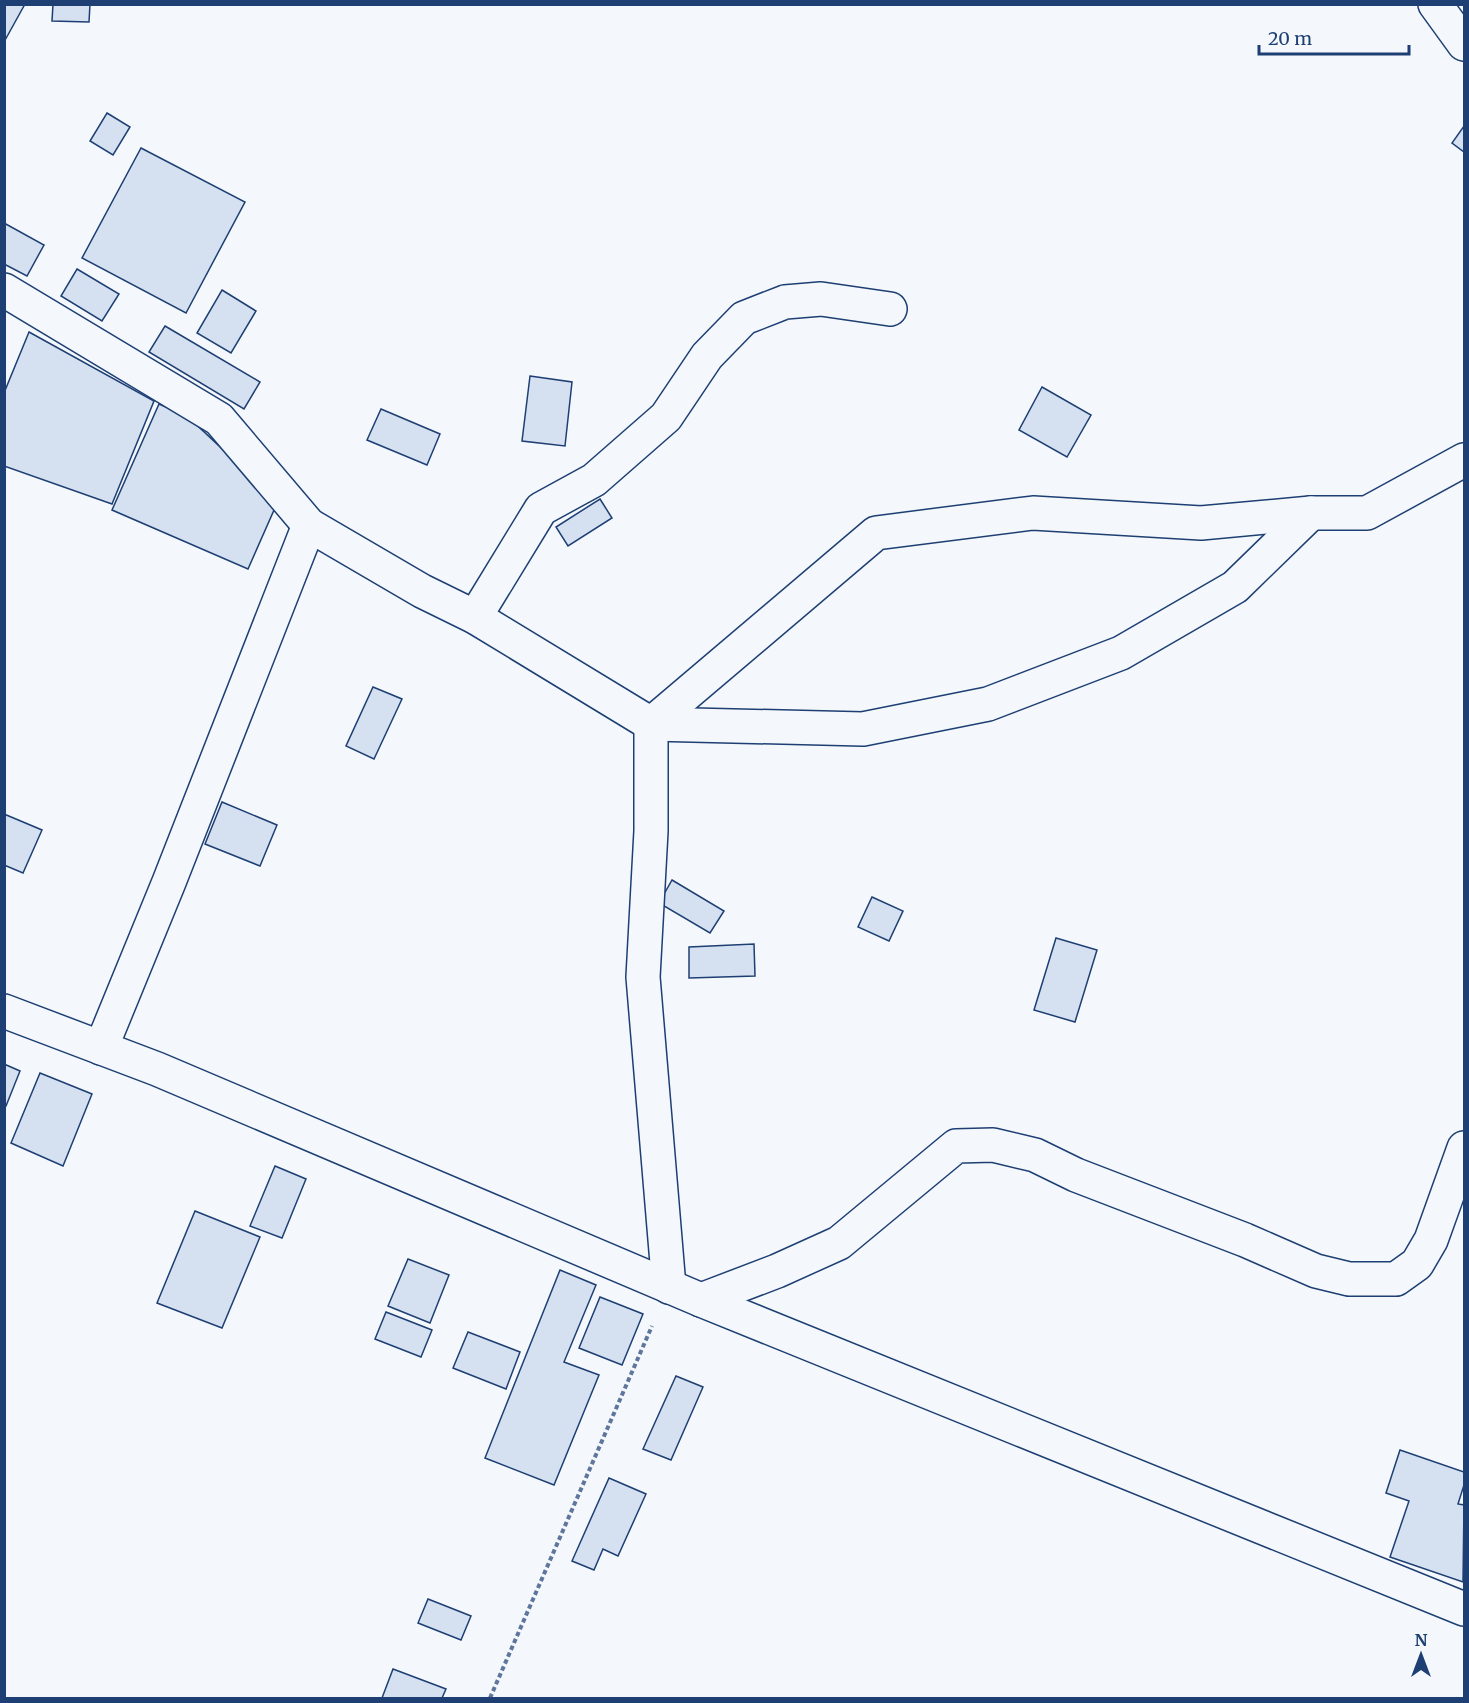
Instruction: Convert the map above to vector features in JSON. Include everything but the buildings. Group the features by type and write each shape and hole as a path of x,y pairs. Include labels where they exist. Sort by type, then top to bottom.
{"street":[{"path":"1435,4 1464,44"},
{"path":"4,290 219,419 309,525 412,586 475,617 651,724 863,729 988,704 1122,653 1235,587 1311,513"},
{"path":"475,617 541,508 594,480 666,417 707,356 744,318 784,302 821,298 890,309"},
{"path":"669,1287 643,976 651,831 651,724 876,532 1033,513 1200,523 1311,513 1367,513 1464,460"},
{"path":"101,1048 169,882 309,525"},
{"path":"4,1011 157,1069 669,1287 1464,1610"},
{"path":"701,1300 777,1271 839,1243 956,1146 993,1145 1035,1155 1076,1175 1245,1240 1316,1271 1349,1279 1396,1279 1417,1264 1431,1240 1464,1148"}],"path":[{"path":"490,1698 669,1287"}]}
